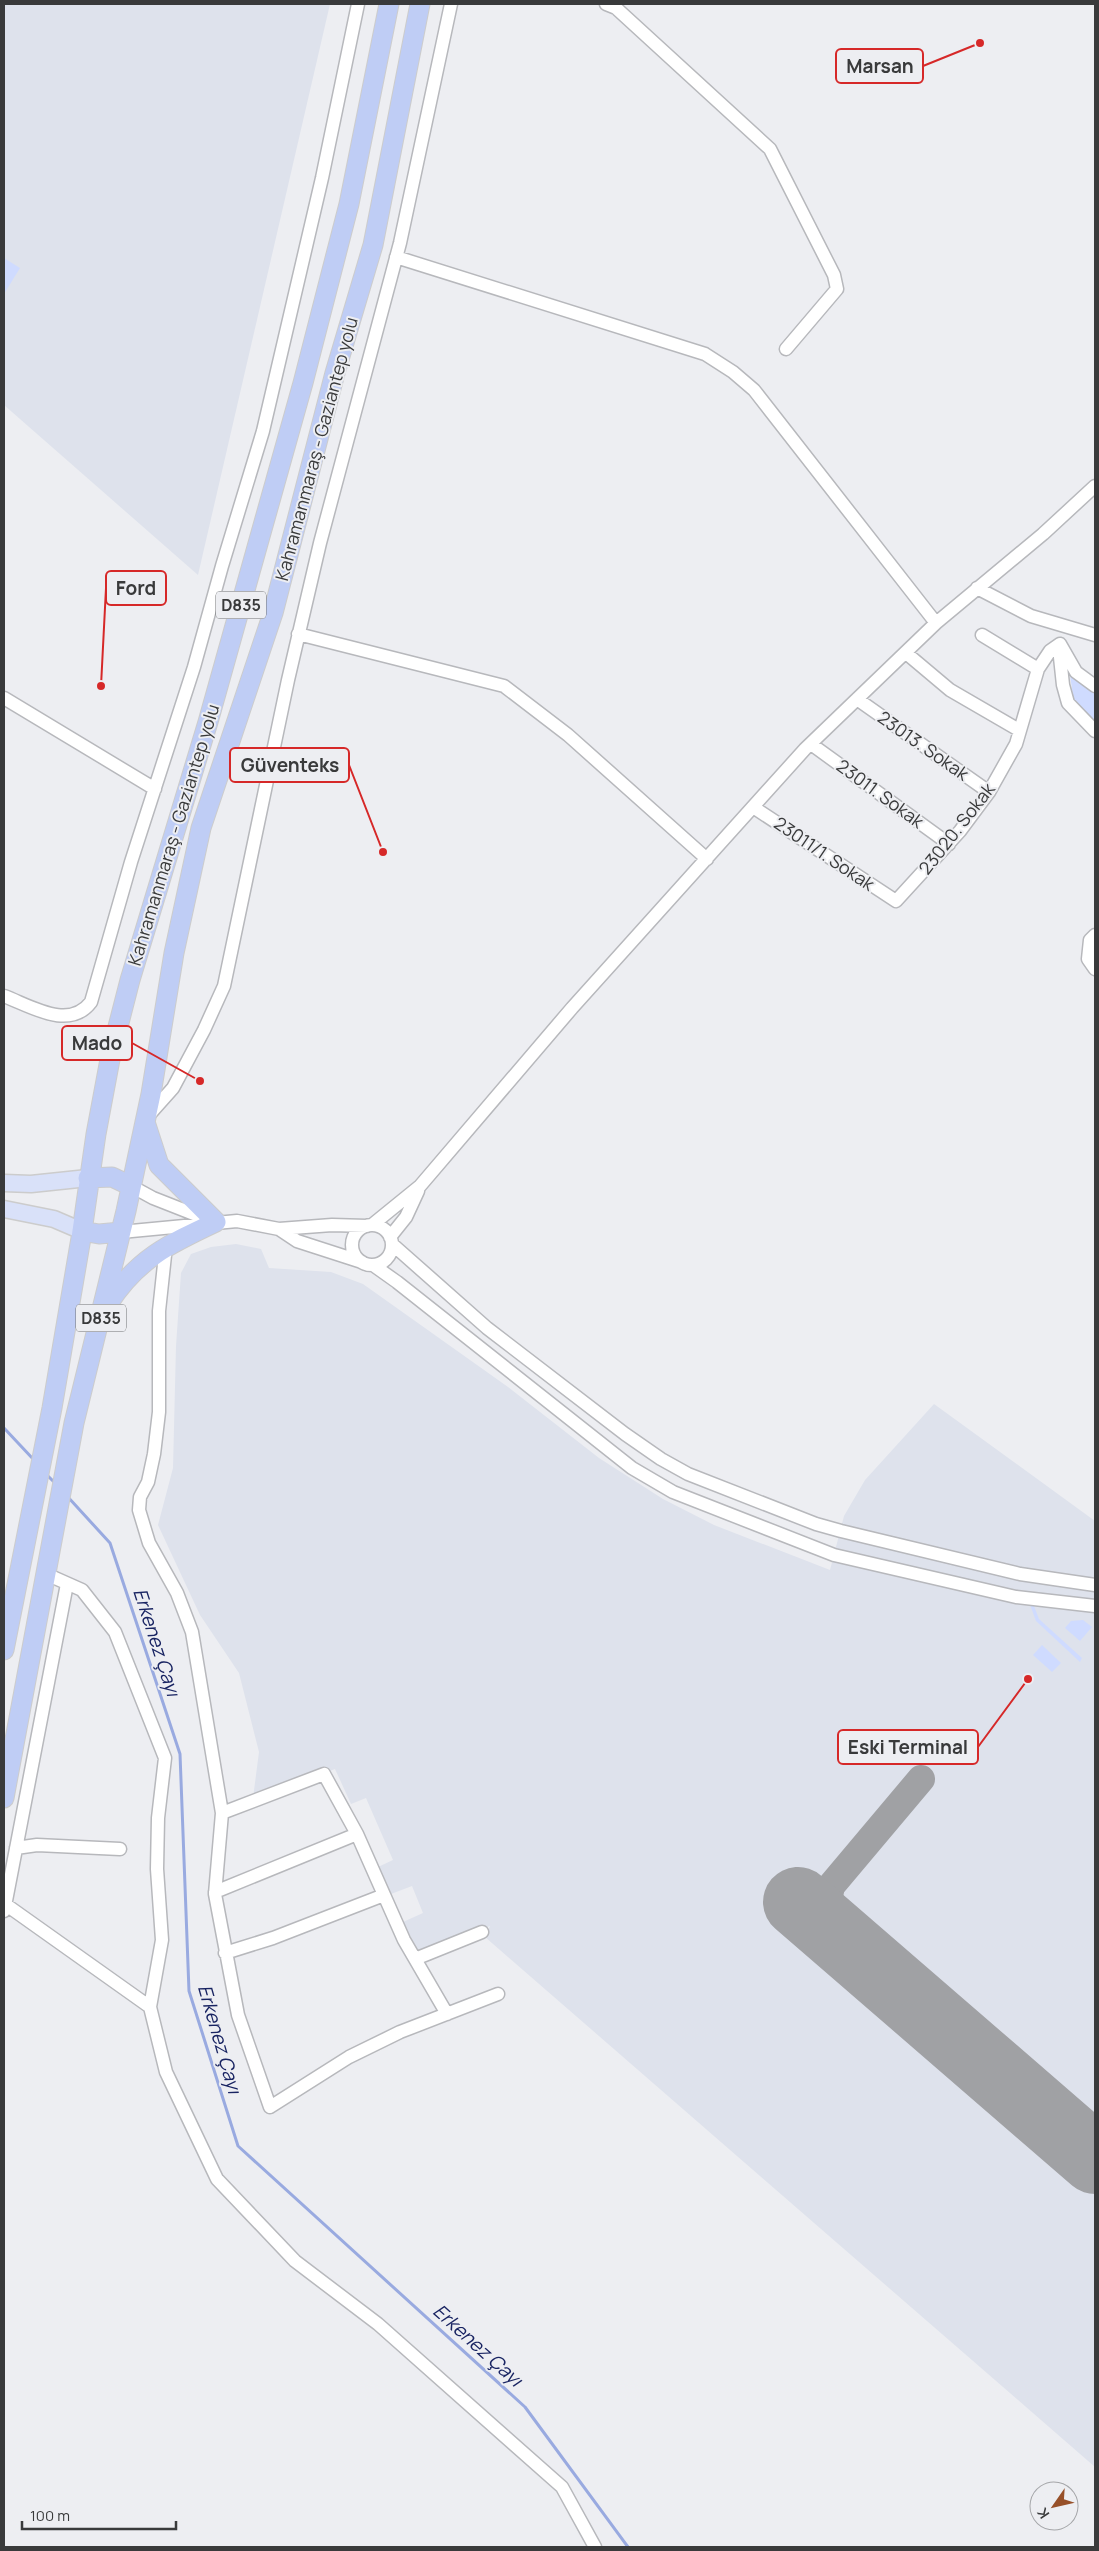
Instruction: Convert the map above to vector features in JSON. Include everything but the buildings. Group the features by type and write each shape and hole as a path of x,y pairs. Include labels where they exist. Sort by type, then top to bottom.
{"highway":[{"name":"Kahramanmaraş - Gaziantep yolu","path":"82,1231 88,1178 111,1054 128,989 208,722 303,383 350,204 389,4"},
{"name":"Kahramanmaraş - Gaziantep yolu","path":"121,1232 151,1094 174,953 202,828 273,613 335,373 373,245 420,4"},
{"path":"102,1314 117,1291 140,1264 166,1246 216,1222 159,1166 145,1120"},
{"path":"88,1178 112,1177 132,1186"},
{"path":"82,1231 99,1234 121,1232"},
{"name":"D835","path":"4,1650 10,1594 30,1526 82,1231"},
{"name":"D835","path":"4,1798 74,1424 121,1232"}],"main road":[{"path":"4,1183 31,1184 88,1178"},
{"path":"4,1209 54,1219 82,1231"}],"street":[{"path":"4,996 62,1017 81,1012 91,1002 154,789 194,667 263,431 322,178 358,4"},
{"path":"145,1120 173,1088 204,1030 224,986 298,634 320,543 396,257 451,4"},
{"path":"606,4 616,8 770,149 834,275 838,288 786,349"},
{"path":"396,257 705,354 732,372 754,390 936,623"},
{"path":"1095,486 936,623 811,744 572,1008 463,1133 420,1186 370,1226 356,1233 353,1239 353,1252 367,1264 632,1468 673,1492 834,1555 956,1584 1028,1598 1095,1606"},
{"path":"977,588 1031,616 1062,627 1095,635"},
{"path":"1062,627 1060,644 1063,685 1068,703 1095,731"},
{"path":"298,634 504,686 568,735 707,858"},
{"path":"982,635 1038,669"},
{"path":"1060,644 1076,672 1095,686"},
{"name":"23020. Sokak","path":"896,901 949,844 989,792 1016,744 1038,669 1046,655 1060,644"},
{"path":"906,653 950,690 1019,730"},
{"path":"4,698 154,789"},
{"name":"23013. Sokak","path":"857,699 989,792"},
{"name":"23011. Sokak","path":"811,744 949,844"},
{"name":"23011/1. Sokak","path":"753,807 896,901"},
{"path":"1093,937 1088,959 1095,969"},
{"path":"132,1186 153,1198 216,1222"},
{"path":"279,1229 297,1240 367,1264 379,1264 388,1256 391,1241 406,1216 420,1186"},
{"path":"121,1232 237,1221 279,1229 332,1225 383,1228 391,1241 435,1284 510,1346 625,1434 688,1474 816,1524 1032,1576 1095,1585"},
{"path":"166,1246 159,1311 159,1412 154,1454 148,1482 140,1497 139,1510 150,1543 177,1593 192,1632 222,1813 215,1892 225,1953 238,2016 270,2107 349,2057 400,2032 498,1994"},
{"path":"46,1574 82,1590 115,1632 165,1758 158,1818 157,1869 162,1940 150,2007 166,2072 216,2178 295,2261 378,2324 562,2487 596,2547"},
{"path":"1028,1598 1032,1576"},
{"path":"67,1584 4,1908 150,2007"},
{"path":"222,1813 324,1774 357,1834 415,1959 446,2014"},
{"path":"215,1892 357,1834"},
{"path":"16,1848 37,1845 120,1849"},
{"path":"225,1953 273,1938 384,1895"},
{"path":"415,1959 482,1932"}],"shaded area":[{"path":"4,4 330,4 198,575 4,405"},
{"path":"4,258 20,268 4,294"},
{"path":"1070,675 1095,694 1095,723 1074,703"},
{"path":"236,1244 261,1249 269,1268 331,1272 363,1284 508,1387 599,1458 663,1499 714,1525 830,1570 844,1516 865,1480 934,1404 1095,1521 1095,2467 485,1937 490,1926 419,1953 403,1922 423,1913 412,1886 391,1894 378,1867 393,1860 366,1798 351,1804 335,1769 253,1798 259,1752 239,1673 200,1615 158,1525 173,1468 176,1346 181,1273 191,1254 211,1247"},
{"path":"1032,1601 1039,1619 1082,1658 1080,1662 1036,1621 1029,1602"},
{"path":"1083,1620 1092,1627 1080,1641 1065,1628 1071,1621"},
{"path":"1042,1645 1061,1663 1052,1672 1033,1655"}],"waterway":[{"name":"Erkenez Çayı","path":"4,1428 34,1460"},
{"name":"Erkenez Çayı","path":"46,1474 56,1484"},
{"name":"Erkenez Çayı","path":"67,1496 110,1543 180,1754 189,1991 238,2146 525,2407 628,2547"}],"taxiway":[{"path":"826,1926 831,1886 921,1779"}],"runway":[{"path":"798,1902 1095,2159"}],"place":[{"name":"Marsan","path":"980,43"},
{"name":"Ford","path":"101,686"},
{"name":"Güventeks","path":"383,852"},
{"name":"Mado","path":"200,1081"},
{"name":"Eski Terminal","path":"1028,1679"}]}
